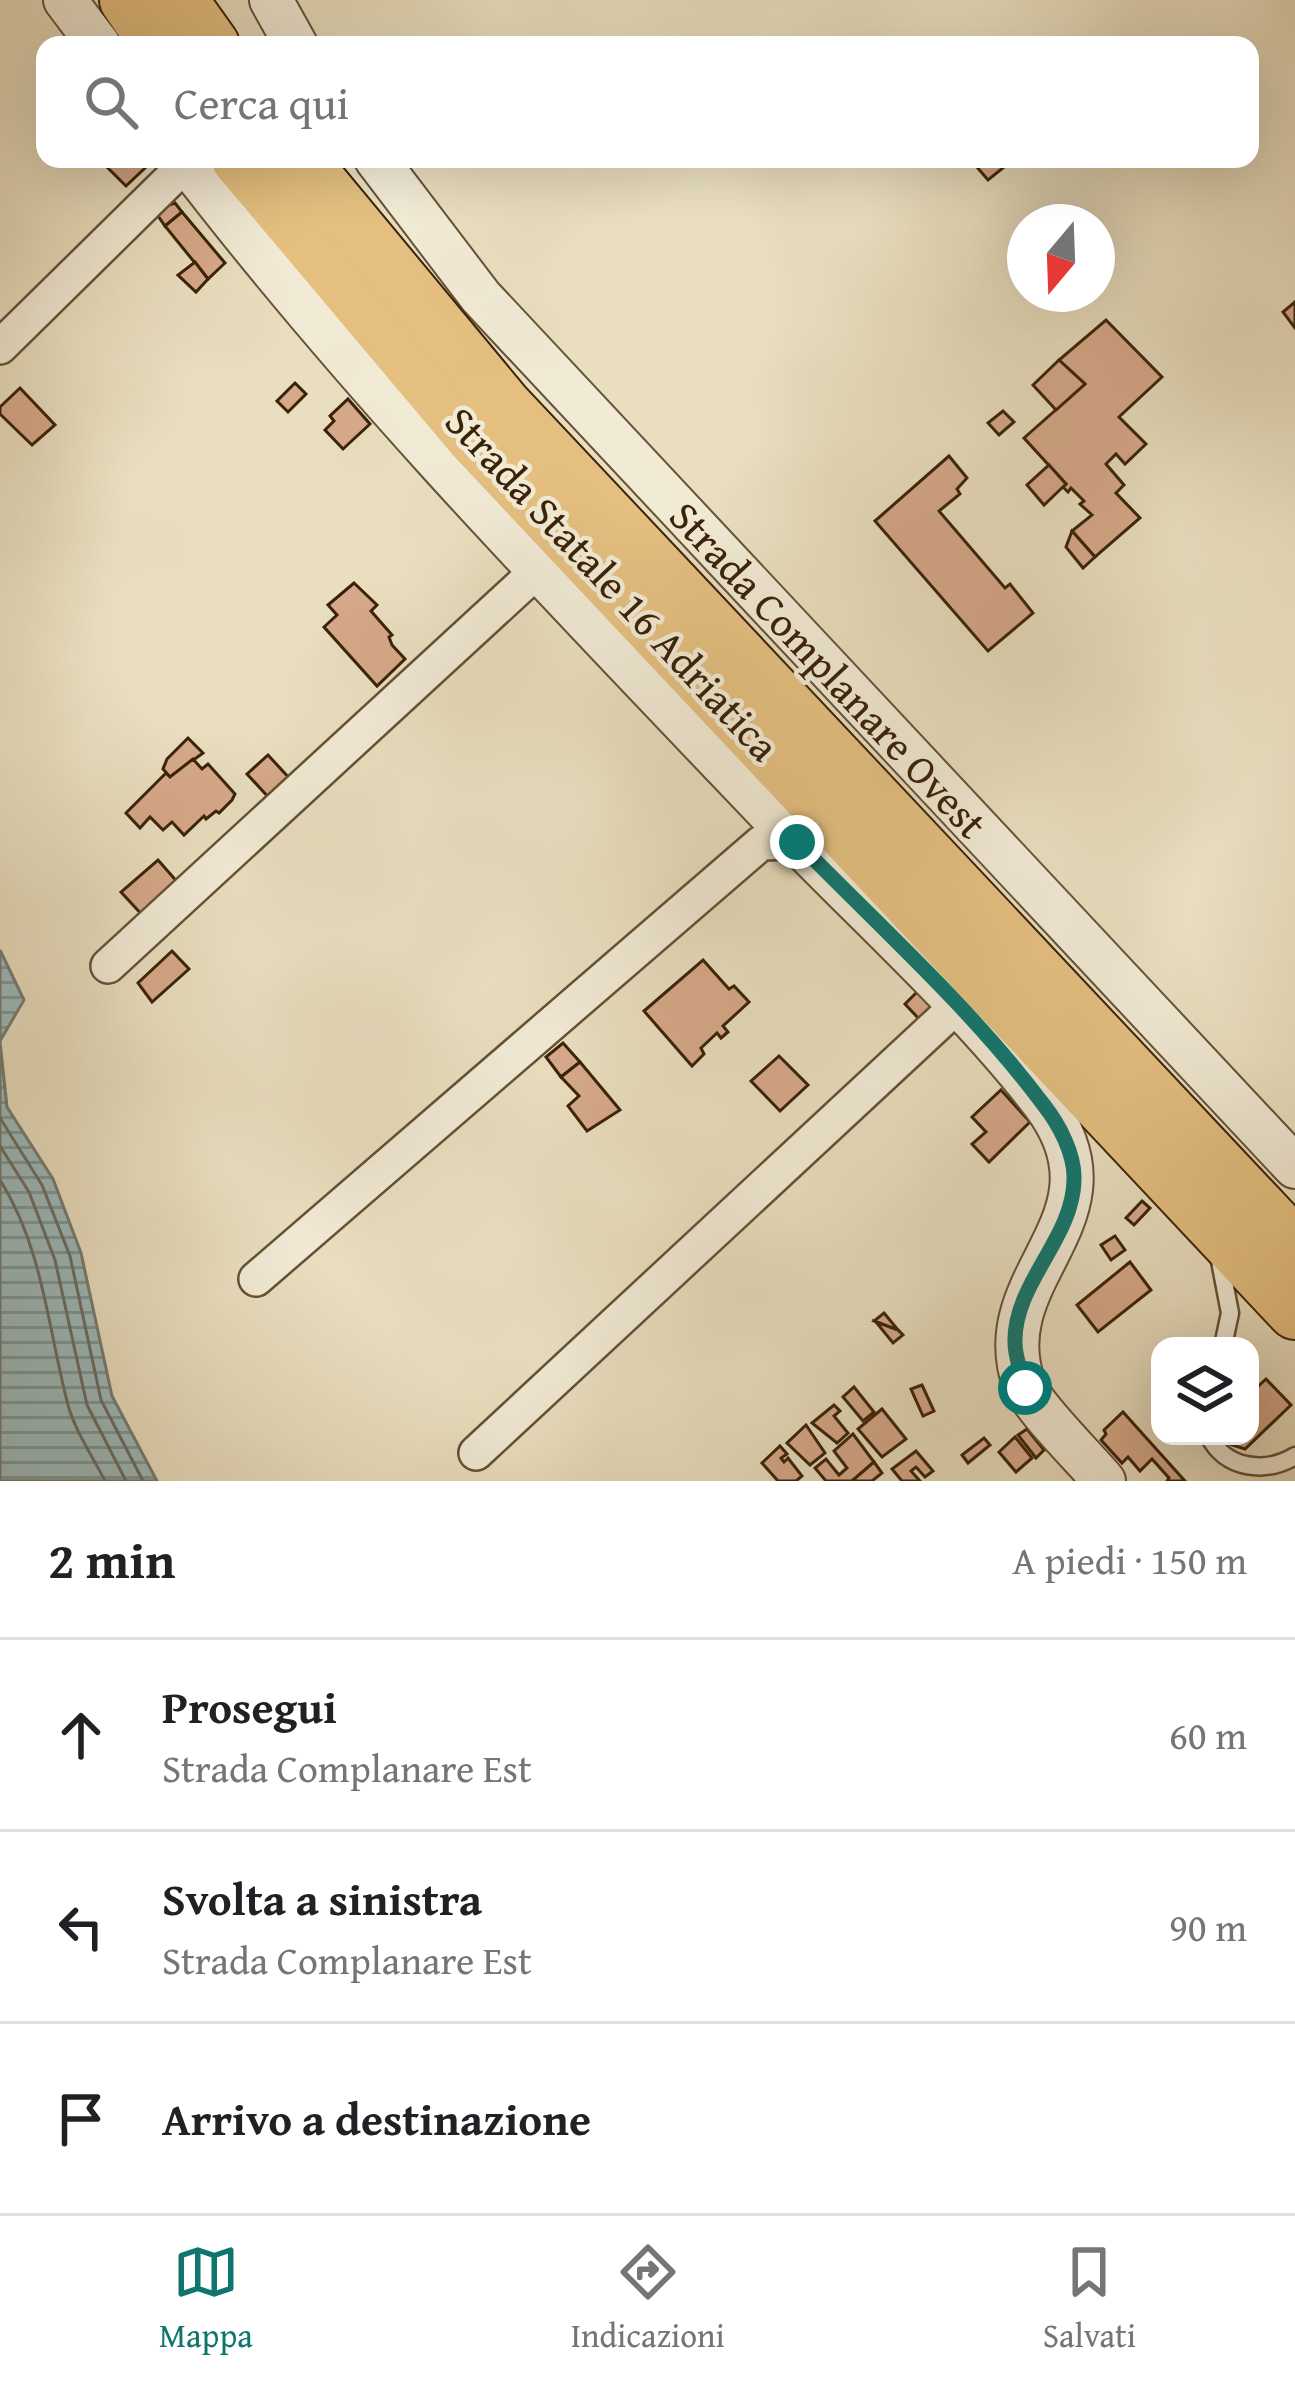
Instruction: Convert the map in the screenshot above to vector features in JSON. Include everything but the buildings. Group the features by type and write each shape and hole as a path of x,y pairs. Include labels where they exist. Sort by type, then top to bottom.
{"highway":[{"path":"127,0 152,36"},
{"path":"180,0 206,36"},
{"name":"Strada Statale 16 Adriatica","path":"211,168 474,438 1295,1312"},
{"name":"Strada Statale 16 Adriatica","path":"307,168 504,405 1295,1246"}],"street":[{"path":"65,0 92,36"},
{"path":"271,0 291,36"},
{"path":"0,347 194,168"},
{"path":"208,168 302,309 537,571 957,1006 1045,1106 1067,1144 1074,1179 1065,1221 1023,1304 1014,1342 1025,1388 1105,1481"},
{"name":"Strada Complanare Ovest","path":"383,168 481,297 1295,1168"},
{"path":"108,966 537,571"},
{"path":"256,1279 761,843 797,842"},
{"path":"476,1453 957,1006"}],"lane":[{"path":"1204,1215 1226,1278 1230,1313 1225,1337"},
{"path":"1214,1445 1236,1463 1263,1468 1295,1456"}],"water":[{"path":"0,950 24,1000 0,1041"},
{"path":"0,1042 7,1107 53,1179 81,1253 112,1396 157,1481 0,1481"}],"route":[{"path":"797,842 957,1006 1045,1106 1067,1144 1074,1179 1065,1221 1023,1304 1014,1342 1025,1388"}]}
